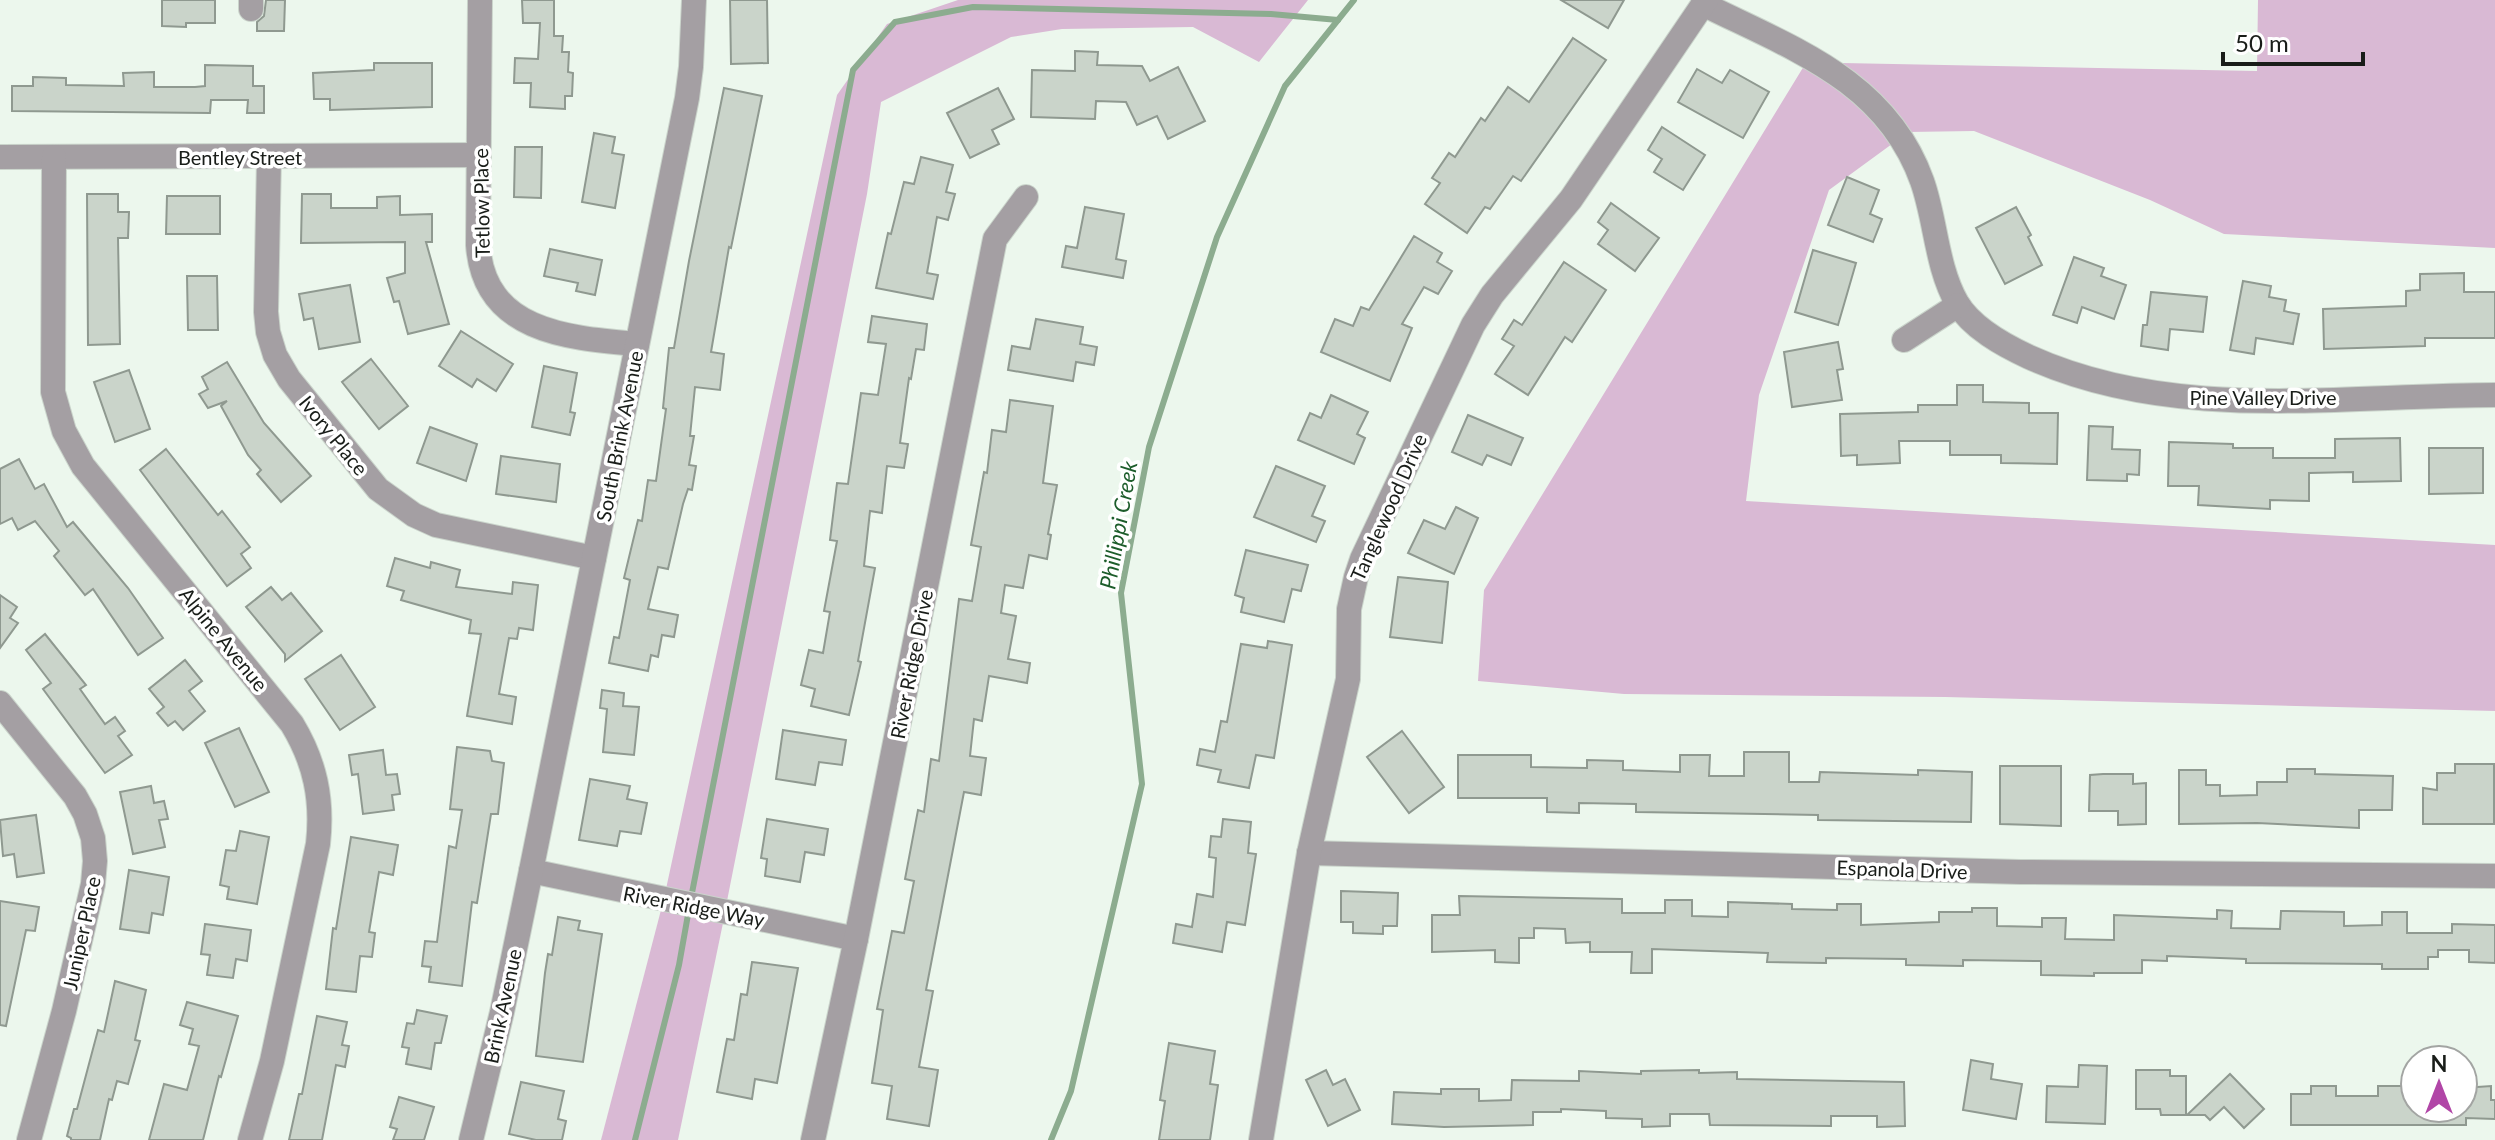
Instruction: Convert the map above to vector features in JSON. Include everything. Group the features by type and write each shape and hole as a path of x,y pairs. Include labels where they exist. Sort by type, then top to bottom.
{"street":[{"name":"Tetlow Place","path":"480,0 479,257 483,274 499,300 522,320 540,328 599,341 637,344"},
{"name":"South Brink Avenue","path":"531,871 687,98 694,0"},
{"name":"Pine Valley Drive","path":"1704,2 1839,73 1877,105 1904,144 1922,180 1946,279 1958,305 1979,327 2005,346 2048,365 2116,386 2155,394 2247,401 2495,395"},
{"name":"Tanglewood Drive","path":"1261,1140 1309,853 1348,679 1349,609 1356,577 1459,351 1492,295 1571,199 1704,2"},
{"name":"Bentley Street","path":"0,157 479,155"},
{"name":"Alpine Avenue","path":"54,157 53,379 64,431 83,466 292,724 310,759 317,785 318,844 272,1061 250,1140"},
{"name":"Ivory Place","path":"269,157 266,242 268,332 275,355 289,379 348,452 378,489 414,515 436,525 594,558"},
{"name":"River Ridge Drive","path":"813,1140 995,239 1026,197"},
{"path":"1904,340 1958,305"},
{"name":"Juniper Place","path":"0,703 80,805 93,838 95,861 93,884 64,1011 29,1140"},
{"name":"Espanola Drive","path":"1309,853 2020,872 2495,876"},
{"name":"River Ridge Way","path":"531,871 856,939"},
{"name":"Brink Avenue","path":"471,1140 531,871"}],"shaded area":[{"path":"958,0 1308,0 1259,62 1193,27 1062,29 1011,37 881,102 867,194 727,901 666,889 837,95 887,24"},
{"path":"2258,0 2495,0 2495,248 2224,234 2150,200 1974,131 1908,132 1884,99 1842,63 2257,71"},
{"path":"1804,66 1858,101 1892,144 1829,190 1759,395 1746,501 2495,545 2495,711 1945,697 1624,694 1478,681 1484,590"},
{"path":"661,910 723,923 678,1140 601,1140"}],"building":[{"path":"162,0 215,0 215,23 162,26"},
{"path":"266,0 285,0 284,31 257,31 257,22 264,16"},
{"path":"522,0 554,0 554,36 563,36 562,52 569,52 568,72 573,73 572,96 565,96 565,109 530,107 531,83 514,83 515,58 538,59 540,23 523,23"},
{"path":"730,0 767,0 768,63 731,64"},
{"path":"1561,0 1624,0 1608,28"},
{"path":"1573,38 1606,60 1521,181 1513,176 1490,209 1485,207 1467,233 1425,204 1440,183 1432,178 1449,153 1455,157 1481,118 1485,121 1508,87 1529,102"},
{"path":"1075,51 1098,52 1097,65 1142,66 1150,81 1178,67 1205,121 1168,139 1157,116 1137,125 1126,102 1096,101 1095,119 1031,117 1032,70 1075,71"},
{"path":"374,63 432,63 432,107 330,110 330,99 314,99 313,73 374,70"},
{"path":"205,65 253,66 253,86 264,86 264,113 247,113 248,100 211,100 210,113 12,111 12,86 33,86 33,77 66,78 66,85 124,86 123,73 154,72 154,87 195,87 205,86"},
{"path":"1697,69 1722,83 1730,70 1769,92 1743,138 1678,102"},
{"path":"724,88 762,96 729,247 711,352 724,354 720,390 695,387 690,436 694,436 689,465 696,466 692,490 688,489 683,504 668,569 658,567 648,609 678,615 674,637 662,635 658,657 651,655 648,671 609,663 614,637 619,638 630,580 624,578 638,520 642,521 648,480 656,481 666,409 663,408 669,348 674,348"},
{"path":"998,88 1014,119 992,130 999,144 970,158 947,113"},
{"path":"1662,127 1705,155 1683,190 1654,172 1662,159 1648,150"},
{"path":"594,133 615,137 612,153 624,155 615,208 582,202"},
{"path":"515,147 542,147 541,198 514,197"},
{"path":"921,157 953,165 946,192 955,194 948,220 937,217 927,273 938,275 933,299 876,288 888,233 891,234 904,182 914,184"},
{"path":"1847,177 1879,190 1870,214 1882,219 1873,242 1828,225"},
{"path":"87,194 118,194 118,212 129,212 128,238 118,238 120,344 88,345"},
{"path":"302,194 331,194 331,208 377,208 377,197 400,196 400,215 432,214 432,242 426,242 449,324 408,334 399,301 394,302 387,278 405,273 405,242 301,243"},
{"path":"167,196 220,196 220,234 166,234"},
{"path":"1611,203 1659,238 1635,271 1598,244 1608,230 1598,222"},
{"path":"1085,207 1124,214 1116,259 1126,261 1123,278 1062,267 1066,246 1077,248"},
{"path":"2016,207 2042,265 2005,284 1976,228"},
{"path":"1414,236 1442,253 1437,262 1452,271 1438,294 1424,287 1402,324 1412,328 1390,381 1321,352 1335,319 1353,326 1361,307 1369,310"},
{"path":"550,249 602,260 595,295 576,291 578,283 544,276"},
{"path":"1813,250 1856,263 1838,325 1795,312"},
{"path":"2074,257 2104,268 2101,276 2126,285 2114,319 2082,307 2077,323 2053,315"},
{"path":"1564,262 1606,290 1572,342 1565,337 1528,395 1495,374 1514,346 1502,339 1514,320 1522,325"},
{"path":"2464,273 2464,292 2495,292 2495,338 2425,338 2425,346 2324,349 2323,309 2406,306 2406,291 2420,290 2420,274"},
{"path":"187,276 217,276 218,330 188,330"},
{"path":"2243,281 2271,286 2269,297 2286,300 2284,311 2299,314 2293,344 2256,338 2254,354 2230,350"},
{"path":"350,285 360,342 319,349 313,318 304,320 299,294"},
{"path":"2151,292 2207,297 2203,332 2170,329 2168,350 2141,346"},
{"path":"872,316 927,324 924,350 916,349 909,378 900,443 908,444 904,468 887,466 882,513 870,511 864,566 875,568 858,661 861,662 849,715 811,706 815,689 801,685 809,650 823,653 830,612 824,611 837,541 830,540 837,483 848,484 861,393 878,395 886,344 868,342"},
{"path":"1036,319 1083,327 1080,344 1097,347 1094,365 1076,362 1073,381 1008,370 1012,346 1030,349"},
{"path":"461,331 513,364 496,391 477,379 472,387 439,366"},
{"path":"1838,342 1843,369 1837,370 1842,400 1792,407 1784,352"},
{"path":"371,359 408,406 379,429 342,382"},
{"path":"227,362 264,423 311,476 281,502 257,474 261,470 248,455 221,406 227,401 208,408 199,394 208,389 202,377"},
{"path":"544,366 577,373 570,412 575,413 570,435 532,427"},
{"path":"129,370 150,429 115,442 94,382"},
{"path":"1957,385 1983,385 1983,402 2029,403 2029,413 2058,413 2057,464 2001,463 2001,455 1950,455 1950,441 1899,441 1900,463 1857,465 1857,455 1841,456 1840,414 1918,412 1918,405 1957,405"},
{"path":"1331,395 1368,412 1357,434 1365,438 1354,464 1298,440 1310,413 1321,418"},
{"path":"1010,400 1053,406 1043,483 1057,485 1047,559 1029,555 1023,588 1005,585 1001,613 1016,616 1008,659 1030,663 1027,683 989,676 982,721 974,719 970,756 986,758 981,795 964,792 926,990 933,991 919,1067 938,1070 929,1126 887,1119 892,1086 872,1083 883,1010 877,1009 892,931 904,933 914,881 905,879 918,810 924,812 931,759 939,761 959,599 972,601 981,547 971,545 984,472 987,473 992,430 1006,432"},
{"path":"1468,415 1523,438 1511,465 1487,455 1482,465 1452,452"},
{"path":"2089,426 2113,427 2112,449 2140,450 2139,475 2127,474 2127,481 2087,480"},
{"path":"430,427 477,444 466,481 417,463"},
{"path":"2400,438 2401,481 2353,482 2353,472 2309,473 2309,501 2270,500 2270,509 2198,505 2199,486 2168,486 2169,442 2273,448 2273,458 2335,458 2335,439"},
{"path":"2429,448 2483,448 2483,493 2429,494"},
{"path":"166,449 218,515 222,511 250,547 241,554 251,568 227,586 140,470"},
{"path":"501,456 560,464 556,502 496,494"},
{"path":"19,459 35,489 44,484 67,527 73,522 128,588 163,638 138,655 93,589 85,595 54,556 59,551 35,521 18,530 12,518 0,524 0,469"},
{"path":"1276,466 1325,486 1312,516 1325,521 1316,542 1254,517"},
{"path":"1456,507 1478,518 1454,574 1408,553 1424,520 1445,529"},
{"path":"1246,550 1308,565 1301,591 1292,589 1284,622 1241,612 1244,598 1235,595"},
{"path":"395,558 430,568 431,562 460,570 456,587 512,594 513,582 538,585 533,630 519,628 517,639 509,638 499,694 516,697 512,724 467,716 481,634 469,633 471,620 401,600 404,591 387,586"},
{"path":"1398,577 1448,582 1442,643 1390,637"},
{"path":"271,587 282,600 291,593 322,631 285,661 285,654 246,607"},
{"path":"0,595 17,607 10,618 18,623 0,648"},
{"path":"45,634 86,685 80,689 105,724 115,717 125,731 118,736 132,755 105,773 43,689 51,683 26,650"},
{"path":"1268,641 1292,645 1274,758 1256,755 1249,788 1218,782 1221,770 1197,765 1200,749 1215,752 1221,721 1227,722 1241,644 1267,648"},
{"path":"341,655 375,707 340,730 305,679"},
{"path":"185,660 202,681 189,691 205,711 183,730 175,721 168,726 157,713 164,707 149,689"},
{"path":"602,690 624,693 623,706 639,707 634,755 603,752 607,709 600,708"},
{"path":"239,728 269,792 235,807 205,743"},
{"path":"783,730 846,740 842,765 819,762 815,785 776,779"},
{"path":"1402,731 1444,787 1409,813 1367,757"},
{"path":"457,747 490,751 492,761 504,763 498,814 491,814 477,903 472,902 462,986 429,982 431,967 422,966 425,941 437,942 449,846 456,848 462,810 450,809"},
{"path":"383,750 386,775 397,774 400,794 392,795 394,810 363,814 358,774 352,775 349,755"},
{"path":"1744,752 1789,752 1789,782 1819,782 1820,772 1918,775 1918,770 1972,772 1971,822 1818,820 1818,815 1636,812 1636,804 1579,803 1579,813 1547,812 1547,798 1458,798 1458,755 1531,755 1531,767 1587,768 1587,760 1623,761 1623,770 1680,772 1680,755 1710,755 1709,776 1744,776"},
{"path":"2455,764 2494,764 2494,824 2423,824 2423,788 2437,790 2437,773 2455,773"},
{"path":"2000,766 2061,766 2061,826 2000,824"},
{"path":"2287,769 2315,769 2315,774 2393,776 2392,810 2359,810 2359,828 2257,823 2179,824 2179,770 2206,770 2206,785 2220,785 2220,796 2257,795 2257,782 2287,782"},
{"path":"2133,774 2133,784 2146,783 2146,824 2118,825 2118,811 2089,811 2090,775"},
{"path":"590,779 630,786 627,799 647,803 641,834 620,831 617,846 579,840"},
{"path":"151,786 154,803 164,801 168,819 159,820 165,847 133,854 120,792"},
{"path":"36,815 44,873 17,877 14,854 3,856 0,820"},
{"path":"767,819 828,829 824,855 805,852 800,882 765,876 767,859 761,858"},
{"path":"1223,819 1251,822 1248,853 1256,854 1245,925 1227,922 1222,952 1173,943 1176,924 1192,927 1197,894 1213,897 1216,858 1209,857 1211,836 1221,837"},
{"path":"240,831 269,837 257,904 227,899 229,887 220,885 226,850 236,851"},
{"path":"351,837 398,845 393,875 379,872 369,932 375,933 372,957 360,956 356,992 326,989 333,928 336,929"},
{"path":"129,870 169,877 163,915 152,913 149,933 120,929"},
{"path":"1341,891 1398,893 1397,926 1383,926 1383,934 1353,933 1353,922 1341,922"},
{"path":"1459,896 1622,899 1622,913 1665,913 1665,900 1692,900 1692,916 1728,917 1728,902 1792,904 1792,909 1837,910 1837,904 1861,904 1861,925 1939,922 1939,912 1997,908 1997,926 2042,927 2042,918 2066,918 2065,939 2114,940 2114,915 2217,919 2217,910 2232,911 2231,928 2280,929 2281,911 2344,912 2344,926 2382,925 2382,912 2407,912 2407,933 2452,933 2452,924 2495,925 2495,963 2469,962 2469,950 2438,950 2438,957 2428,957 2428,969 2382,969 2382,964 2246,963 2246,959 2167,956 2167,961 2142,960 2142,973 2094,973 2094,976 2041,975 2041,961 1963,960 1963,966 1906,965 1906,959 1826,958 1826,963 1767,962 1768,953 1652,949 1652,973 1631,973 1632,952 1590,952 1590,942 1566,943 1565,929 1534,928 1534,938 1519,938 1519,963 1495,962 1495,950 1432,952 1432,915 1460,915"},
{"path":"0,901 39,907 35,931 26,930 6,1026 0,1025"},
{"path":"558,917 580,921 578,930 602,934 583,1062 536,1056 548,954 552,955"},
{"path":"205,924 251,930 247,961 236,959 233,978 207,975 210,955 201,954"},
{"path":"752,962 798,968 777,1083 755,1079 752,1099 717,1092 727,1039 734,1040 741,994 747,995"},
{"path":"115,981 146,990 135,1040 140,1041 128,1084 117,1081 112,1100 109,1099 100,1140 71,1140 67,1136 74,1109 77,1109 98,1030 104,1032"},
{"path":"187,1002 238,1016 203,1140 149,1140 164,1084 187,1090 199,1046 189,1044 193,1029 180,1025"},
{"path":"417,1010 447,1016 441,1043 435,1043 431,1069 406,1064 409,1048 402,1047 407,1023 414,1024"},
{"path":"317,1016 347,1022 342,1045 349,1046 345,1067 336,1065 322,1140 289,1140 299,1094 302,1094"},
{"path":"1169,1043 1215,1051 1210,1084 1218,1085 1210,1140 1159,1140 1165,1101 1160,1100"},
{"path":"1971,1060 1993,1064 1991,1079 2022,1084 2016,1119 1963,1110"},
{"path":"2079,1065 2107,1066 2105,1124 2046,1122 2047,1086 2078,1087"},
{"path":"1326,1070 1333,1085 1345,1079 1360,1110 1328,1126 1306,1080"},
{"path":"1699,1070 1699,1073 1737,1072 1737,1079 1904,1082 1905,1126 1877,1127 1877,1116 1831,1116 1831,1126 1710,1125 1709,1114 1670,1114 1670,1126 1642,1127 1642,1119 1606,1118 1606,1111 1561,1109 1561,1112 1533,1112 1533,1125 1444,1127 1392,1124 1394,1092 1441,1094 1441,1089 1479,1089 1479,1101 1511,1100 1512,1080 1579,1081 1579,1071 1641,1074 1641,1071"},
{"path":"2136,1070 2170,1070 2170,1076 2186,1076 2186,1115 2161,1115 2160,1109 2136,1109"},
{"path":"2230,1074 2264,1109 2244,1128 2224,1107 2210,1120 2205,1115 2187,1115"},
{"path":"521,1082 564,1091 558,1119 566,1121 562,1140 536,1140 509,1134"},
{"path":"2311,1086 2336,1086 2336,1096 2378,1096 2378,1086 2399,1086 2399,1124 2466,1125 2291,1125 2291,1094 2311,1094"},
{"path":"2491,1086 2495,1119 2479,1118 2479,1087"},
{"path":"399,1097 434,1107 424,1140 393,1140 397,1129 390,1127"}],"waterway":[{"name":"Phillippi Creek","path":"1051,1140 1071,1091 1142,784 1121,593 1149,447 1217,237 1285,86 1354,0"},
{"path":"691,898 853,70 895,22 973,7 1271,14 1338,20"},
{"path":"635,1140 679,965 689,909"}]}
